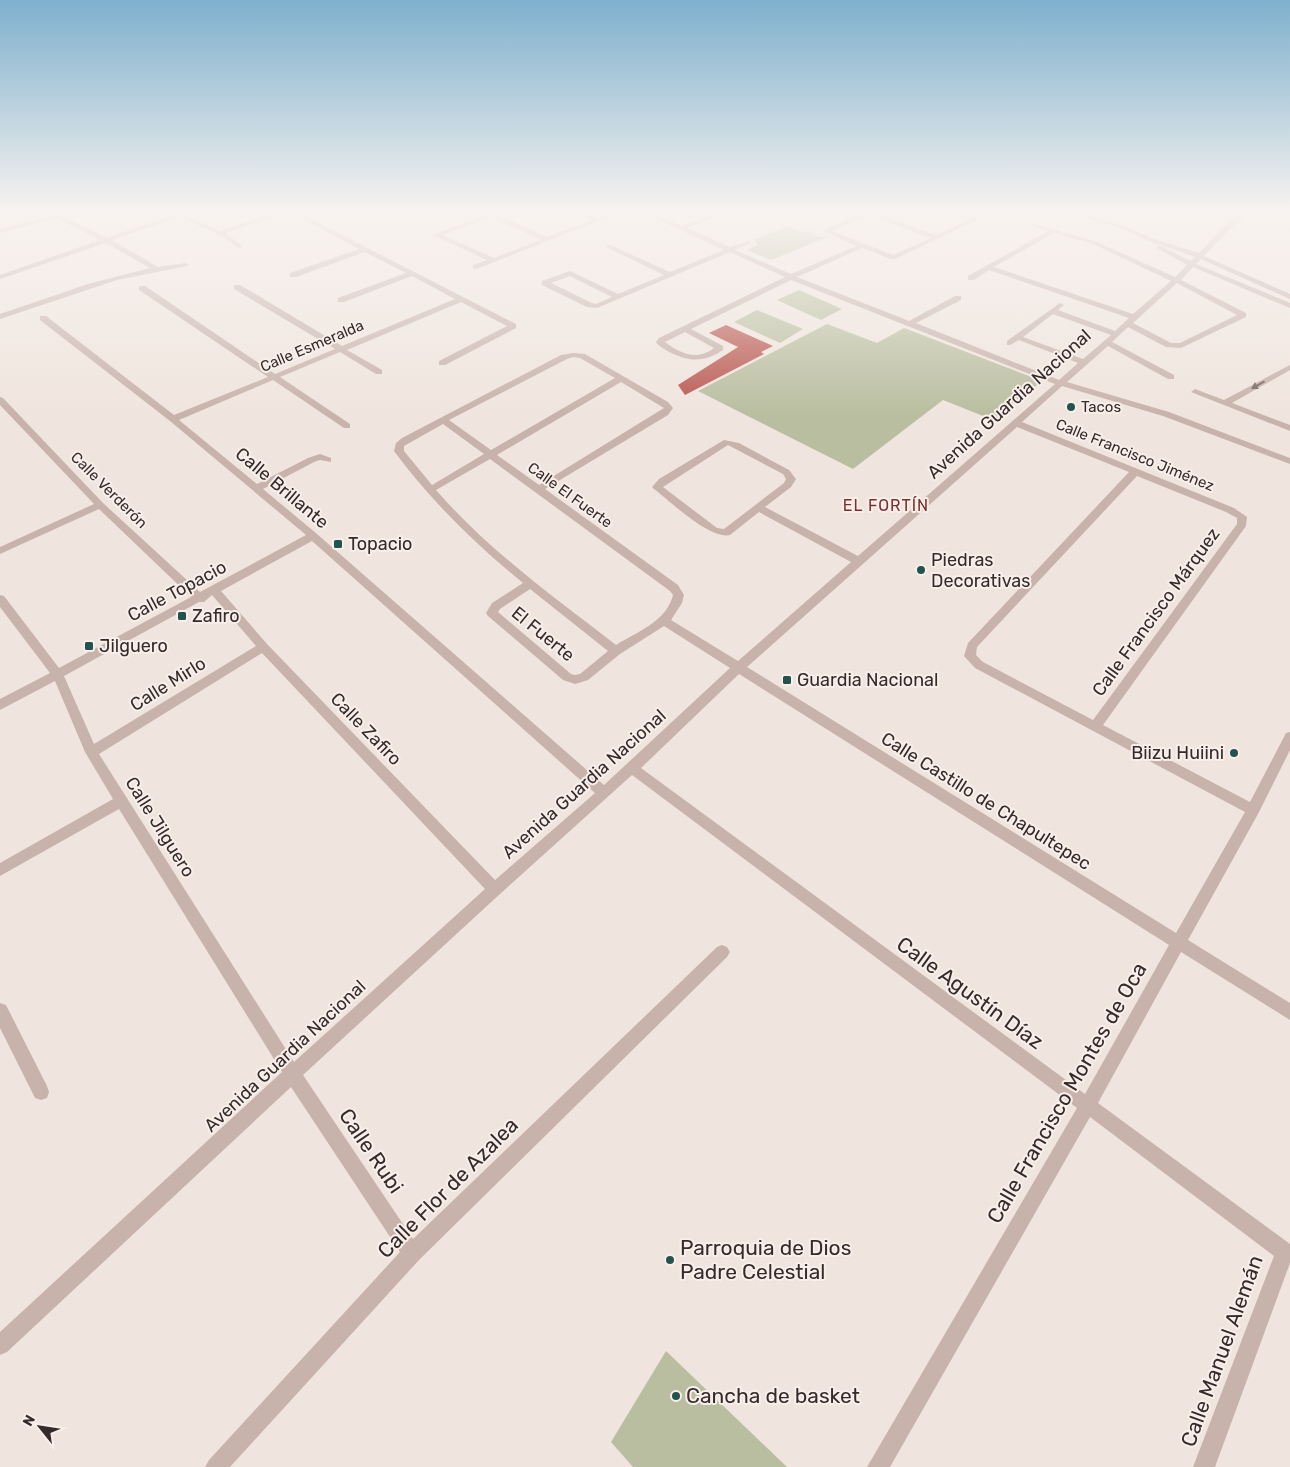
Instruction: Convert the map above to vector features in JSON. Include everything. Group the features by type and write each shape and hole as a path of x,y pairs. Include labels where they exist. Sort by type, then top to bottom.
{"street":[{"path":"0,317 50,299 120,278"},
{"path":"341,300 399,278"},
{"path":"420,278 513,326 442,363"},
{"path":"556,278 545,283 594,306 662,278"},
{"path":"581,278 618,297"},
{"path":"685,329 720,348 699,359 694,360 660,342 685,329 788,278"},
{"path":"795,278 1060,383 1166,414 1290,461"},
{"path":"1017,278 1130,320 1169,345 1181,346 1243,315 1173,278"},
{"path":"1233,278 1290,306"},
{"path":"1242,278 1290,297"},
{"name":"Avenida Guardia Nacional","path":"0,1345 292,1074 495,889 632,768 738,668 860,562 1176,280"},
{"path":"237,287 342,348 379,372"},
{"path":"142,288 347,426"},
{"path":"909,324 958,298"},
{"name":"Calle Esmeralda","path":"172,419 462,299"},
{"path":"1060,305 1014,340 1083,362"},
{"path":"1053,312 1111,338 1171,377"},
{"name":"Calle Brillante","path":"43,318 172,419 313,536 604,792"},
{"path":"537,490 665,413 669,408 666,404 582,356 573,355 564,357 398,445 399,451 430,490 462,524 530,584 616,651"},
{"path":"1225,403 1290,367"},
{"path":"430,490 621,378"},
{"path":"1195,392 1290,428"},
{"name":"Calle Verderón","path":"0,400 100,505 200,598"},
{"name":"Calle El Fuerte","path":"443,420 674,588 679,595"},
{"name":"Calle Francisco Jiménez","path":"1016,423 1230,510 1242,517"},
{"path":"727,442 786,472 792,479 788,485 759,508 726,533 714,530 657,487 662,481 727,442"},
{"path":"256,489 311,460 320,457 328,460"},
{"path":"1134,472 972,646 970,656 979,665 1253,810"},
{"path":"0,551 100,505"},
{"path":"759,508 860,562"},
{"name":"Calle Francisco Márquez","path":"1095,727 1242,524 1242,517"},
{"name":"Calle Topacio","path":"0,705 215,591 313,536"},
{"name":"El Fuerte","path":"530,584 496,606 492,613 567,677 576,680 584,677 616,651 664,621 678,603 679,595"},
{"name":"Calle Zafiro","path":"215,591 263,647 495,889"},
{"name":"Calle Jilguero","path":"0,599 58,675 91,752 292,1074"},
{"name":"Calle Castillo de Chapultepec","path":"664,621 1290,1012"},
{"name":"Calle Mirlo","path":"91,752 263,647"},
{"name":"Calle Francisco Montes de Oca","path":"878,1467 1087,1106 1253,810 1290,737"},
{"name":"Calle Agustín Díaz","path":"632,768 1285,1252"},
{"path":"0,870 121,801"},
{"name":"Calle Flor de Azalea","path":"216,1467 412,1253 722,952"},
{"path":"0,1011 41,1092"},
{"name":"Calle Rubi","path":"292,1074 412,1253"},
{"name":"Calle Manuel Alemán","path":"1204,1467 1285,1252"}],"green space":[{"path":"799,290 842,309 821,320 777,300"},
{"path":"757,310 803,329 780,343 734,322"},
{"path":"827,324 877,343 904,328 1042,381 993,420 943,400 853,469 698,391"},
{"name":"Cancha de basket","path":"666,1351 787,1467 633,1467 611,1442"}],"building":[{"path":"726,325 773,346 761,352 764,354 685,395 678,385 738,347 709,333"}],"place":[{"name":"Tacos","path":"1071,407"},
{"name":"Topacio","path":"338,544"},
{"name":"Piedras Decorativas","path":"921,570"},
{"name":"Zafiro","path":"182,616"},
{"name":"Jilguero","path":"89,646"},
{"name":"Guardia Nacional","path":"787,680"},
{"name":"Biizu Huiini","path":"1234,753"},
{"name":"Parroquia de Dios Padre Celestial","path":"670,1260"},
{"name":"Cancha de basket","path":"676,1396"}],"district":[{"name":"EL FORTÍN","path":"886,505"}]}
